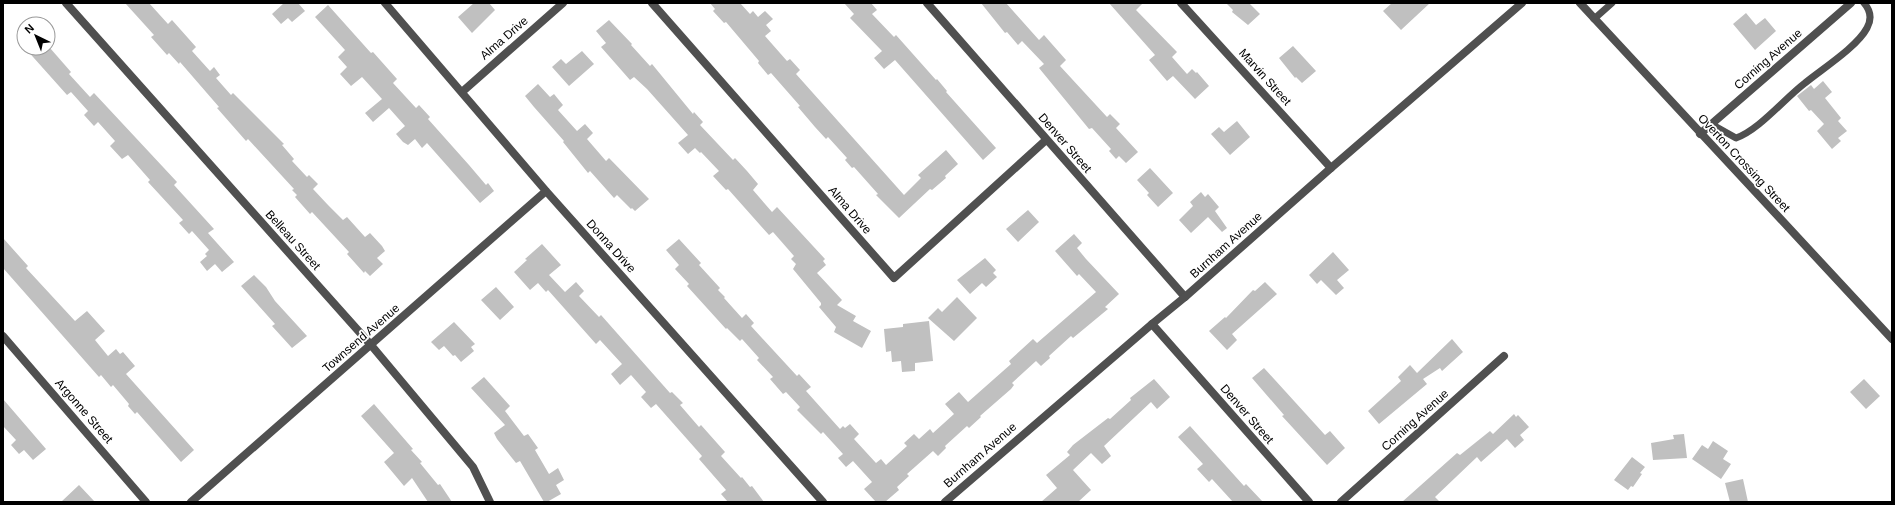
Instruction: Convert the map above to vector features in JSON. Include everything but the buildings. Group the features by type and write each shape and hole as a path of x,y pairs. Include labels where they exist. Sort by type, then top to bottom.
{"street":[{"name":"Belleau Street","path":"66,3 371,345 473,467 490,502"},
{"name":"Donna Drive","path":"385,3 546,191 822,502"},
{"name":"Alma Drive","path":"462,92 563,3"},
{"name":"Alma Drive","path":"652,3 894,278 1046,140"},
{"name":"Denver Street","path":"927,3 1185,298"},
{"name":"Marvin Street","path":"1182,3 1331,168"},
{"name":"Burnham Avenue","path":"945,502 1152,324 1185,298 1331,168 1522,3"},
{"name":"Overton Crossing Street","path":"1580,3 1700,134 1892,338"},
{"name":"Corning Avenue","path":"1700,134 1851,3"},
{"name":"Townsend Avenue","path":"191,502 546,191"},
{"name":"Denver Street","path":"1152,324 1309,502"},
{"name":"Argonne Street","path":"3,336 146,502"},
{"name":"Corning Avenue","path":"1341,502 1504,356"}],"lane":[{"path":"1594,19 1612,3"},
{"path":"1711,124 1736,138 1753,129 1800,87 1858,40 1866,30 1870,21 1871,14 1864,3"}]}
